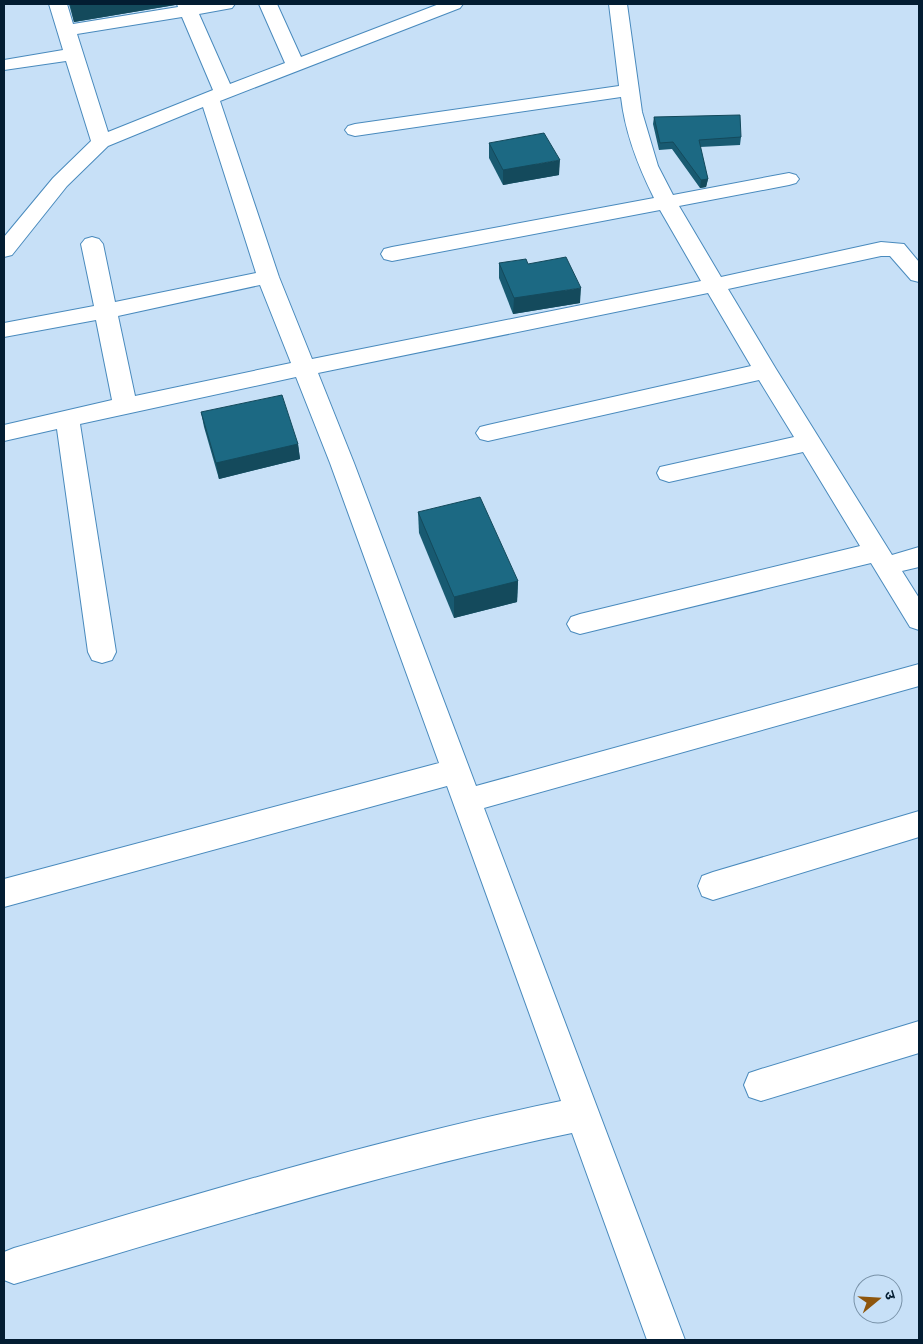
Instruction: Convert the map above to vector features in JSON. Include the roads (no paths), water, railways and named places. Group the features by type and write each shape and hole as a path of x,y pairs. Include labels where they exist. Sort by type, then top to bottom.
{"street":[{"path":"58,4 100,142"},
{"path":"65,31 187,7 226,4"},
{"path":"268,4 296,66"},
{"path":"4,250 60,182 100,142 454,4"},
{"path":"618,4 628,90 638,138 648,166 666,202 765,371 919,620"},
{"path":"187,7 217,95 268,277 456,771 666,1340"},
{"path":"4,65 73,54"},
{"path":"355,130 628,90"},
{"path":"392,254 789,180"},
{"path":"92,244 125,406"},
{"path":"4,433 66,418 304,368 716,286 888,248 900,253 919,275"},
{"path":"4,330 268,277"},
{"path":"488,432 765,371"},
{"path":"66,418 102,652"},
{"path":"669,473 809,442"},
{"path":"580,624 881,559 919,557"},
{"path":"466,801 919,676"},
{"path":"4,893 216,834 456,771"},
{"path":"712,886 919,824"},
{"path":"761,1085 919,1037"},
{"path":"14,1266 421,1148 582,1114"}]}
